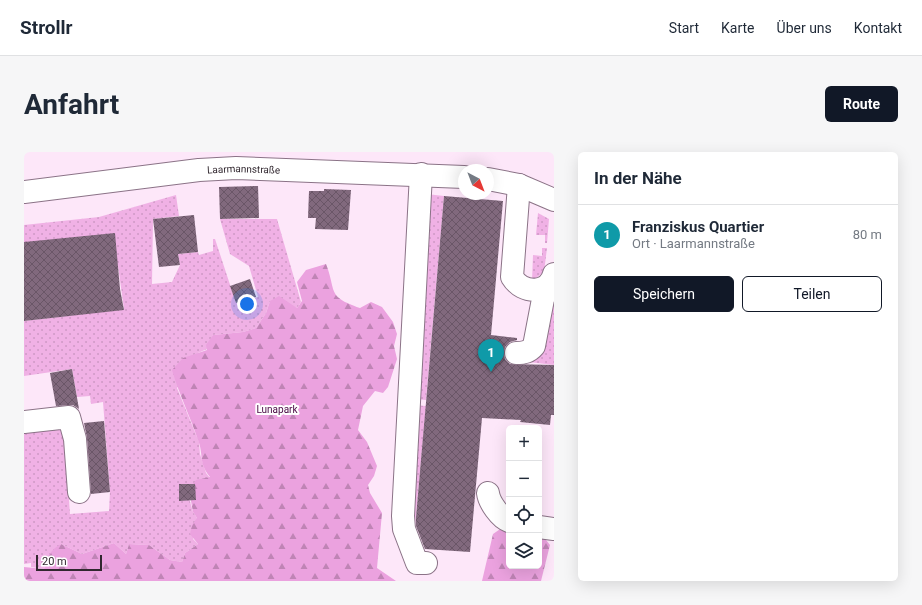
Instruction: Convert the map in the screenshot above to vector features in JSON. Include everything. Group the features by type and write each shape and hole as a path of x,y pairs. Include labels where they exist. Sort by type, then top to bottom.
{"street":[{"name":"Laarmannstraße","path":"24,192 218,169 271,169 458,177"},
{"path":"420,174 403,516 404,529 417,563 426,563"},
{"path":"494,180 519,185 554,200"},
{"path":"519,185 512,277 523,289 537,289 552,279"},
{"path":"516,353 524,352 534,346 543,299 552,279"},
{"path":"24,422 69,416 75,439 79,492"},
{"path":"488,492 489,497 501,516 506,519"},
{"path":"542,527 554,529"}],"shaded area":[{"path":"426,194 444,196 426,400 414,399"},
{"path":"176,195 179,216 153,219 152,284 172,282 180,265 178,254 198,252 199,255 213,251 213,239 215,239 236,303 258,297 249,266 230,254 220,219 277,219 301,302 297,308 270,301 266,313 256,328 243,332 213,335 207,349 198,353 177,388 199,442 200,454 206,473 210,478 189,498 193,512 197,518 193,539 198,544 185,553 182,562 170,560 149,545 129,544 126,554 114,543 82,554 61,544 47,558 44,569 31,567 31,563 24,564 24,430 60,426 64,430 70,514 109,511 110,492 103,402 91,404 90,396 77,397 72,369 24,376 24,321 124,309 118,266 24,242 24,225 99,217"},
{"path":"538,213 549,219 547,243 545,243 545,235 536,235"},
{"path":"542,248 547,248 544,272 532,281 533,255 542,256"},
{"path":"551,306 554,306 554,365 529,362 536,359 545,346 549,330"},
{"path":"413,405 426,406 415,526 409,520"}],"green space":[{"name":"Lunapark","path":"326,264 334,292 337,296 349,304 360,308 371,302 382,307 393,322 397,334 394,346 397,359 388,387 383,393 375,391 363,406 358,430 367,442 377,466 374,476 368,485 370,493 382,513 377,568 396,581 24,581 24,567 44,569 50,554 61,544 82,554 114,543 126,554 129,544 149,545 170,560 182,562 185,553 198,544 190,534 192,525 197,518 193,512 189,490 196,480 210,477 204,467 200,445 172,370 183,358 207,350 206,345 213,335 243,332 256,328 266,313 270,301 279,296 297,308 302,301 297,282 306,270"},
{"path":"506,525 506,569 542,569 542,535 550,545 541,581 482,581 493,534"}],"building":[{"path":"258,186 259,218 220,219 219,187"},
{"path":"324,189 351,190 348,230 315,229 316,218 308,218 309,191 324,191"},
{"path":"444,196 458,197 458,200 503,201 491,335 517,338 517,340 510,342 505,347 505,359 510,364 554,365 554,415 551,415 550,425 520,422 521,420 482,418 470,552 425,549 416,526"},
{"path":"194,215 198,252 178,254 180,265 159,267 153,219"},
{"path":"115,233 120,289 124,310 24,321 24,242"},
{"path":"250,279 256,297 236,303 230,286"},
{"path":"72,369 79,409 73,405 56,406 50,373"},
{"path":"104,421 110,492 91,494 87,438 84,423"},
{"path":"179,484 195,484 196,500 179,501"}],"place":[{"name":"Franziskus Quartier","path":"491,372"}]}
